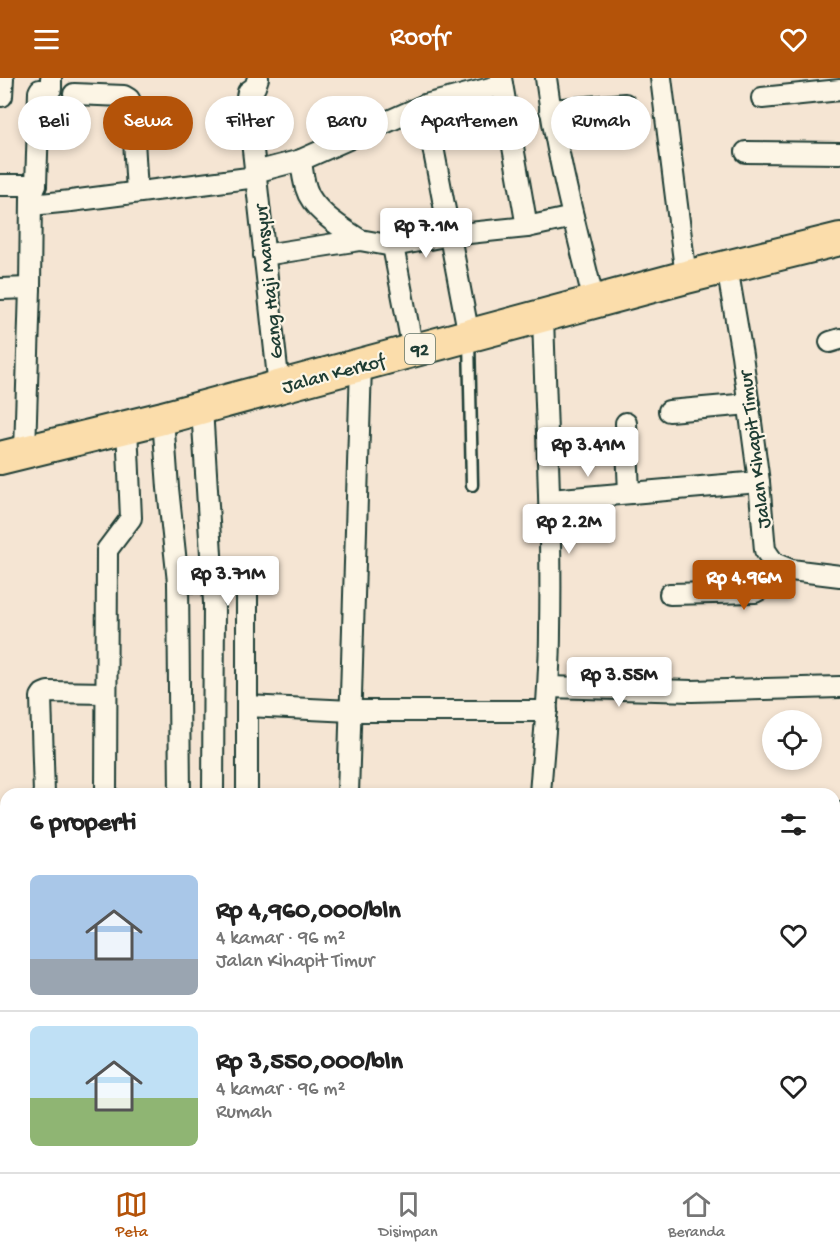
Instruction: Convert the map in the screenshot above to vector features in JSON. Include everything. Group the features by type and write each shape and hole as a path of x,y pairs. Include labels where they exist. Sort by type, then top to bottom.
{"main road":[{"name":"Jalan Kerkof","path":"12,455 202,408 726,267 840,239"}],"street":[{"path":"12,455 30,288 31,204 32,193 36,185 39,92 51,89 51,78"},
{"name":"Gang Haji Mansyur","path":"258,78 255,87 248,92 247,97 279,387"},
{"path":"546,78 550,110 573,218 594,302"},
{"path":"661,78 686,278"},
{"path":"455,96 501,82 527,227"},
{"path":"762,98 840,90"},
{"path":"74,94 124,96 129,99 132,105 138,192"},
{"path":"31,204 71,201 255,175 301,160 400,116"},
{"path":"434,150 469,336"},
{"path":"746,152 840,153"},
{"path":"301,160 306,190 316,205 330,220 360,240"},
{"path":"0,185 36,185"},
{"path":"264,255 360,240 393,246 450,235 527,227 573,218"},
{"path":"393,246 413,350"},
{"name":"Jalan Kihapit Timur","path":"726,267 749,404 765,550 774,563"},
{"path":"0,289 30,288"},
{"path":"541,788 547,711 550,631 550,500 543,316"},
{"path":"348,788 361,365"},
{"path":"669,411 749,404"},
{"path":"202,408 214,603 213,788"},
{"path":"163,418 178,582 180,788"},
{"path":"626,423 629,493"},
{"path":"106,788 107,550 131,518 127,427"},
{"path":"550,500 759,482"},
{"path":"670,594 755,592 767,584 774,563 791,570 840,576"},
{"path":"178,582 212,581 247,584 247,788"},
{"path":"548,687 692,691 840,687"},
{"path":"44,788 41,697 48,692 106,693"},
{"path":"247,706 351,711 547,711"}],"lane":[{"path":"469,336 472,485"}]}
